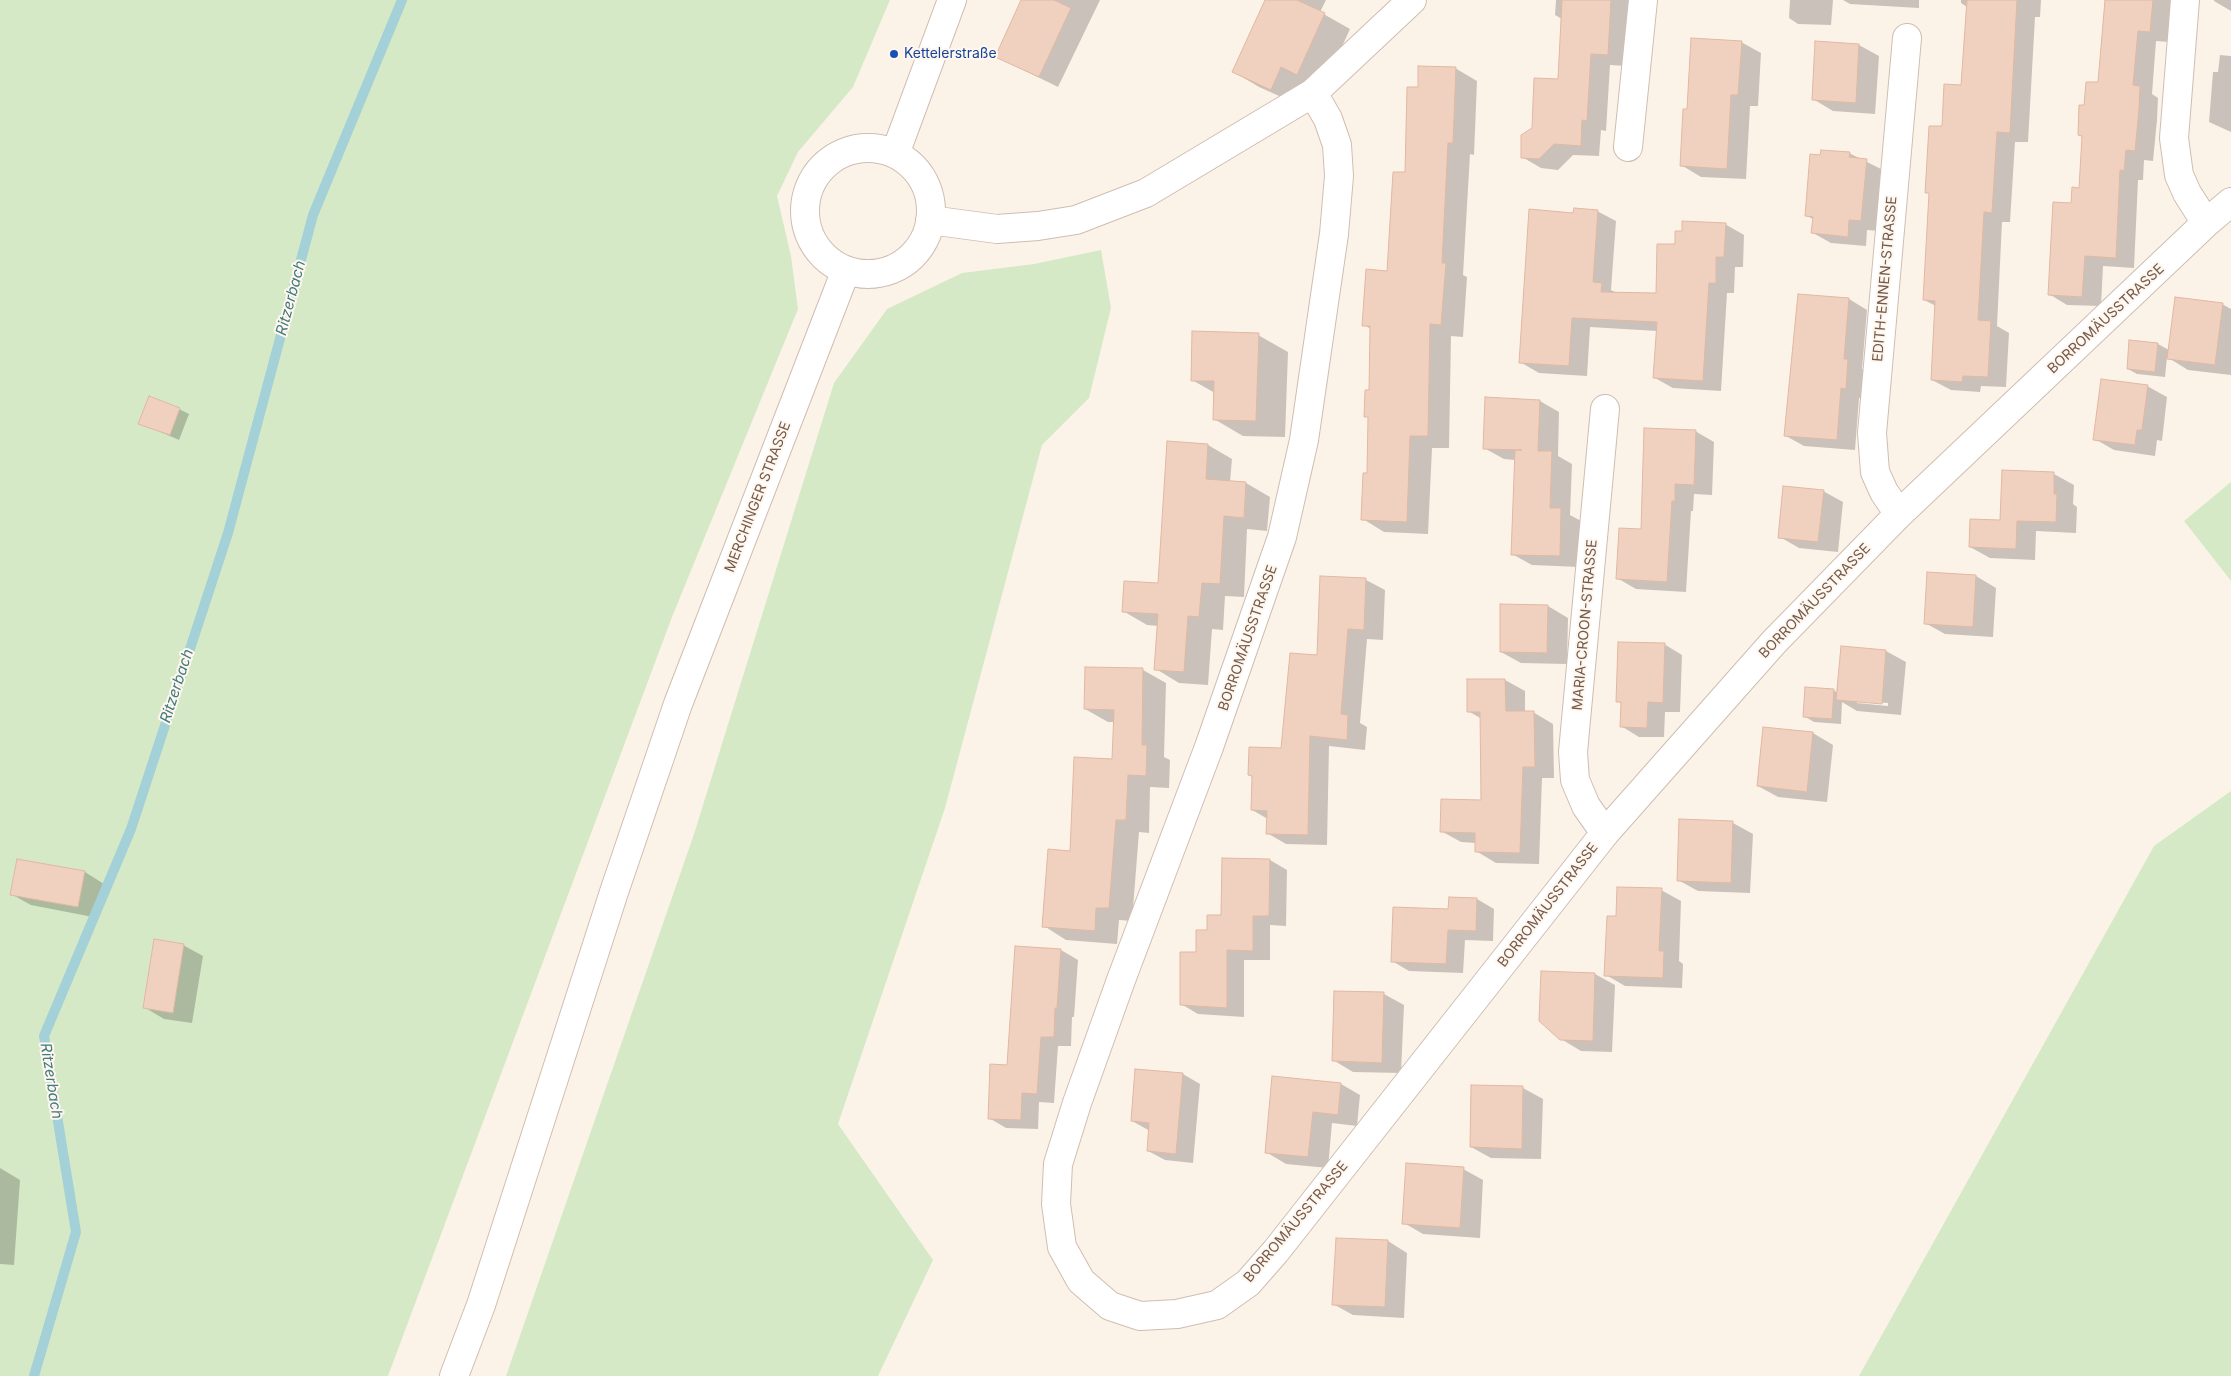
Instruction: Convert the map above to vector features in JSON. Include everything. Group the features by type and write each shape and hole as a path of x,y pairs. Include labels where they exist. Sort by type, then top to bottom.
{"street":[{"path":"895,154 952,0"},
{"path":"930,220 997,229 1076,220 1146,193 1313,92 1412,0"},
{"path":"1628,147 1643,0"},
{"path":"2184,0 2174,138 2179,175 2186,194 2206,223"},
{"name":"EDITH-ENNEN-STRASSE","path":"1899,514 1884,492 1875,472 1872,433 1907,38"},
{"name":"BORROMÄUSSTRASSE","path":"1313,92 1328,119 1337,145 1339,176 1334,234 1304,440 1282,537 1209,748 1121,980 1077,1103 1058,1164 1056,1204 1062,1247 1081,1281 1110,1306 1140,1316 1177,1314 1217,1305 1248,1283 1288,1237 1605,833 1774,642 1899,514 2206,223 2231,202"},
{"path":"856,148 876,148 895,154 912,165 923,181 930,200 930,220 925,238 914,253 900,265 883,272 864,274 846,270 828,260 815,244 806,226 805,206 810,186 820,168 837,156 856,148"},
{"name":"MERCHINGER STRASSE","path":"454,1376 481,1305 614,892 672,725 846,270"},
{"name":"MARIA-CROON-STRASSE","path":"1605,409 1573,752 1575,780 1586,806 1605,833"}],"green space":[{"path":"0,0 890,0 853,87 798,152 777,196 791,256 798,309 672,617 388,1376 0,1376"},
{"path":"1101,250 1111,308 1089,398 1042,445 945,808 838,1124 933,1260 878,1376 506,1376 694,834 834,383 887,309 962,273 1034,264"},
{"path":"2231,482 2231,581 2184,521"},
{"path":"2231,791 2231,1376 1859,1376 2154,846"}],"building":[{"path":"1021,0 1054,0 1071,8 1039,77 995,57"},
{"path":"1265,0 1297,0 1325,13 1297,75 1281,67 1271,90 1232,72"},
{"path":"1562,0 1611,0 1608,55 1591,54 1587,121 1582,120 1581,146 1554,144 1539,159 1521,158 1521,135 1532,128 1534,78 1558,79"},
{"path":"1967,0 2017,0 2010,133 1997,132 1992,213 1984,212 1978,320 1991,321 1988,377 1963,376 1962,382 1931,380 1935,301 1923,300 1929,193 1925,193 1929,126 1942,126 1944,84 1961,85"},
{"path":"2105,0 2153,0 2150,32 2138,31 2133,85 2140,86 2135,151 2126,150 2124,171 2120,170 2116,258 2085,256 2082,297 2048,295 2053,202 2071,203 2072,187 2079,188 2082,136 2078,135 2079,105 2084,105 2086,82 2098,82"},
{"path":"1691,38 1742,41 1738,95 1731,95 1727,169 1680,166 1683,109 1687,109"},
{"path":"1815,41 1859,44 1856,103 1812,100"},
{"path":"1418,66 1456,67 1453,143 1448,143 1442,263 1446,263 1441,325 1430,324 1428,436 1410,436 1407,522 1361,520 1363,473 1367,473 1368,417 1364,417 1365,390 1369,390 1370,326 1362,326 1366,269 1387,271 1393,172 1405,172 1407,87 1418,87"},
{"path":"1821,150 1850,152 1849,157 1867,159 1861,221 1849,220 1848,237 1811,233 1813,217 1805,216 1810,154 1820,155"},
{"path":"1574,208 1598,210 1593,282 1602,283 1601,292 1656,293 1657,244 1675,244 1675,231 1682,231 1682,221 1726,223 1724,257 1716,257 1716,283 1709,283 1703,381 1653,378 1657,322 1572,318 1569,366 1519,363 1529,209 1573,213"},
{"path":"1798,294 1849,298 1844,359 1848,359 1846,389 1841,388 1837,440 1784,436"},
{"path":"2175,297 2223,303 2215,365 2167,359"},
{"path":"1192,331 1259,333 1256,421 1213,420 1214,381 1191,381"},
{"path":"2129,340 2158,343 2155,372 2127,369"},
{"path":"2101,379 2148,385 2142,430 2137,430 2135,445 2093,440"},
{"path":"149,396 180,408 170,435 138,424"},
{"path":"1485,397 1540,400 1538,451 1552,451 1550,508 1561,508 1560,556 1511,555 1515,450 1522,450 1483,449"},
{"path":"1644,428 1696,430 1694,485 1675,484 1675,501 1672,501 1667,582 1616,579 1619,528 1641,529"},
{"path":"1167,441 1208,444 1206,479 1246,482 1244,518 1224,516 1220,584 1202,583 1199,617 1188,616 1184,672 1154,670 1158,614 1122,612 1124,581 1158,583"},
{"path":"2002,470 2054,472 2054,494 2057,494 2056,522 2017,521 2016,549 1969,547 1970,519 2000,520"},
{"path":"1783,486 1824,490 1818,542 1778,538"},
{"path":"1927,572 1976,575 1973,627 1924,624"},
{"path":"1320,576 1366,578 1364,630 1348,629 1341,714 1348,715 1347,740 1310,736 1308,835 1266,834 1267,811 1251,810 1252,776 1248,775 1249,747 1281,748 1290,653 1317,655"},
{"path":"1500,604 1548,605 1547,653 1500,652"},
{"path":"1618,642 1665,643 1663,703 1648,702 1647,728 1620,727 1621,702 1616,702"},
{"path":"1841,646 1886,650 1882,704 1836,700"},
{"path":"1085,667 1143,668 1142,745 1147,745 1146,776 1128,775 1126,820 1116,820 1109,908 1096,908 1095,931 1042,927 1048,849 1070,851 1074,757 1112,759 1114,710 1084,709"},
{"path":"1467,679 1505,679 1506,711 1534,711 1535,767 1523,767 1520,853 1475,852 1475,833 1440,832 1441,799 1481,800 1480,712 1467,712"},
{"path":"1805,687 1834,689 1832,719 1803,717"},
{"path":"1763,727 1813,732 1807,792 1757,786"},
{"path":"1679,819 1733,821 1731,883 1677,881"},
{"path":"1222,858 1270,859 1269,916 1253,916 1253,951 1227,950 1227,1008 1180,1005 1180,952 1196,952 1196,930 1207,930 1207,915 1221,915"},
{"path":"17,859 85,871 78,907 10,895"},
{"path":"1617,887 1662,888 1659,951 1664,951 1663,978 1604,976 1607,916 1616,916"},
{"path":"1449,897 1477,898 1476,931 1448,930 1446,964 1391,962 1393,907 1448,909"},
{"path":"154,939 184,944 173,1013 143,1008"},
{"path":"1015,946 1061,949 1054,1037 1041,1037 1037,1094 1022,1093 1021,1120 988,1119 990,1064 1007,1065"},
{"path":"1541,971 1595,973 1593,1041 1560,1040 1539,1021"},
{"path":"1334,991 1384,992 1382,1063 1332,1061"},
{"path":"1135,1069 1183,1073 1176,1154 1147,1151 1149,1123 1131,1121"},
{"path":"1272,1076 1341,1083 1338,1115 1313,1112 1308,1157 1265,1153"},
{"path":"1471,1085 1523,1086 1522,1149 1470,1147"},
{"path":"1406,1163 1464,1167 1460,1228 1402,1224"},
{"path":"1336,1238 1388,1240 1385,1307 1332,1305"}],"waterway":[{"name":"Ritzerbach","path":"34,1376 76,1232 44,1036 131,829 228,533 313,215 402,0"}],"place":[{"name":"Kettelerstraße","path":"894,54"}]}
